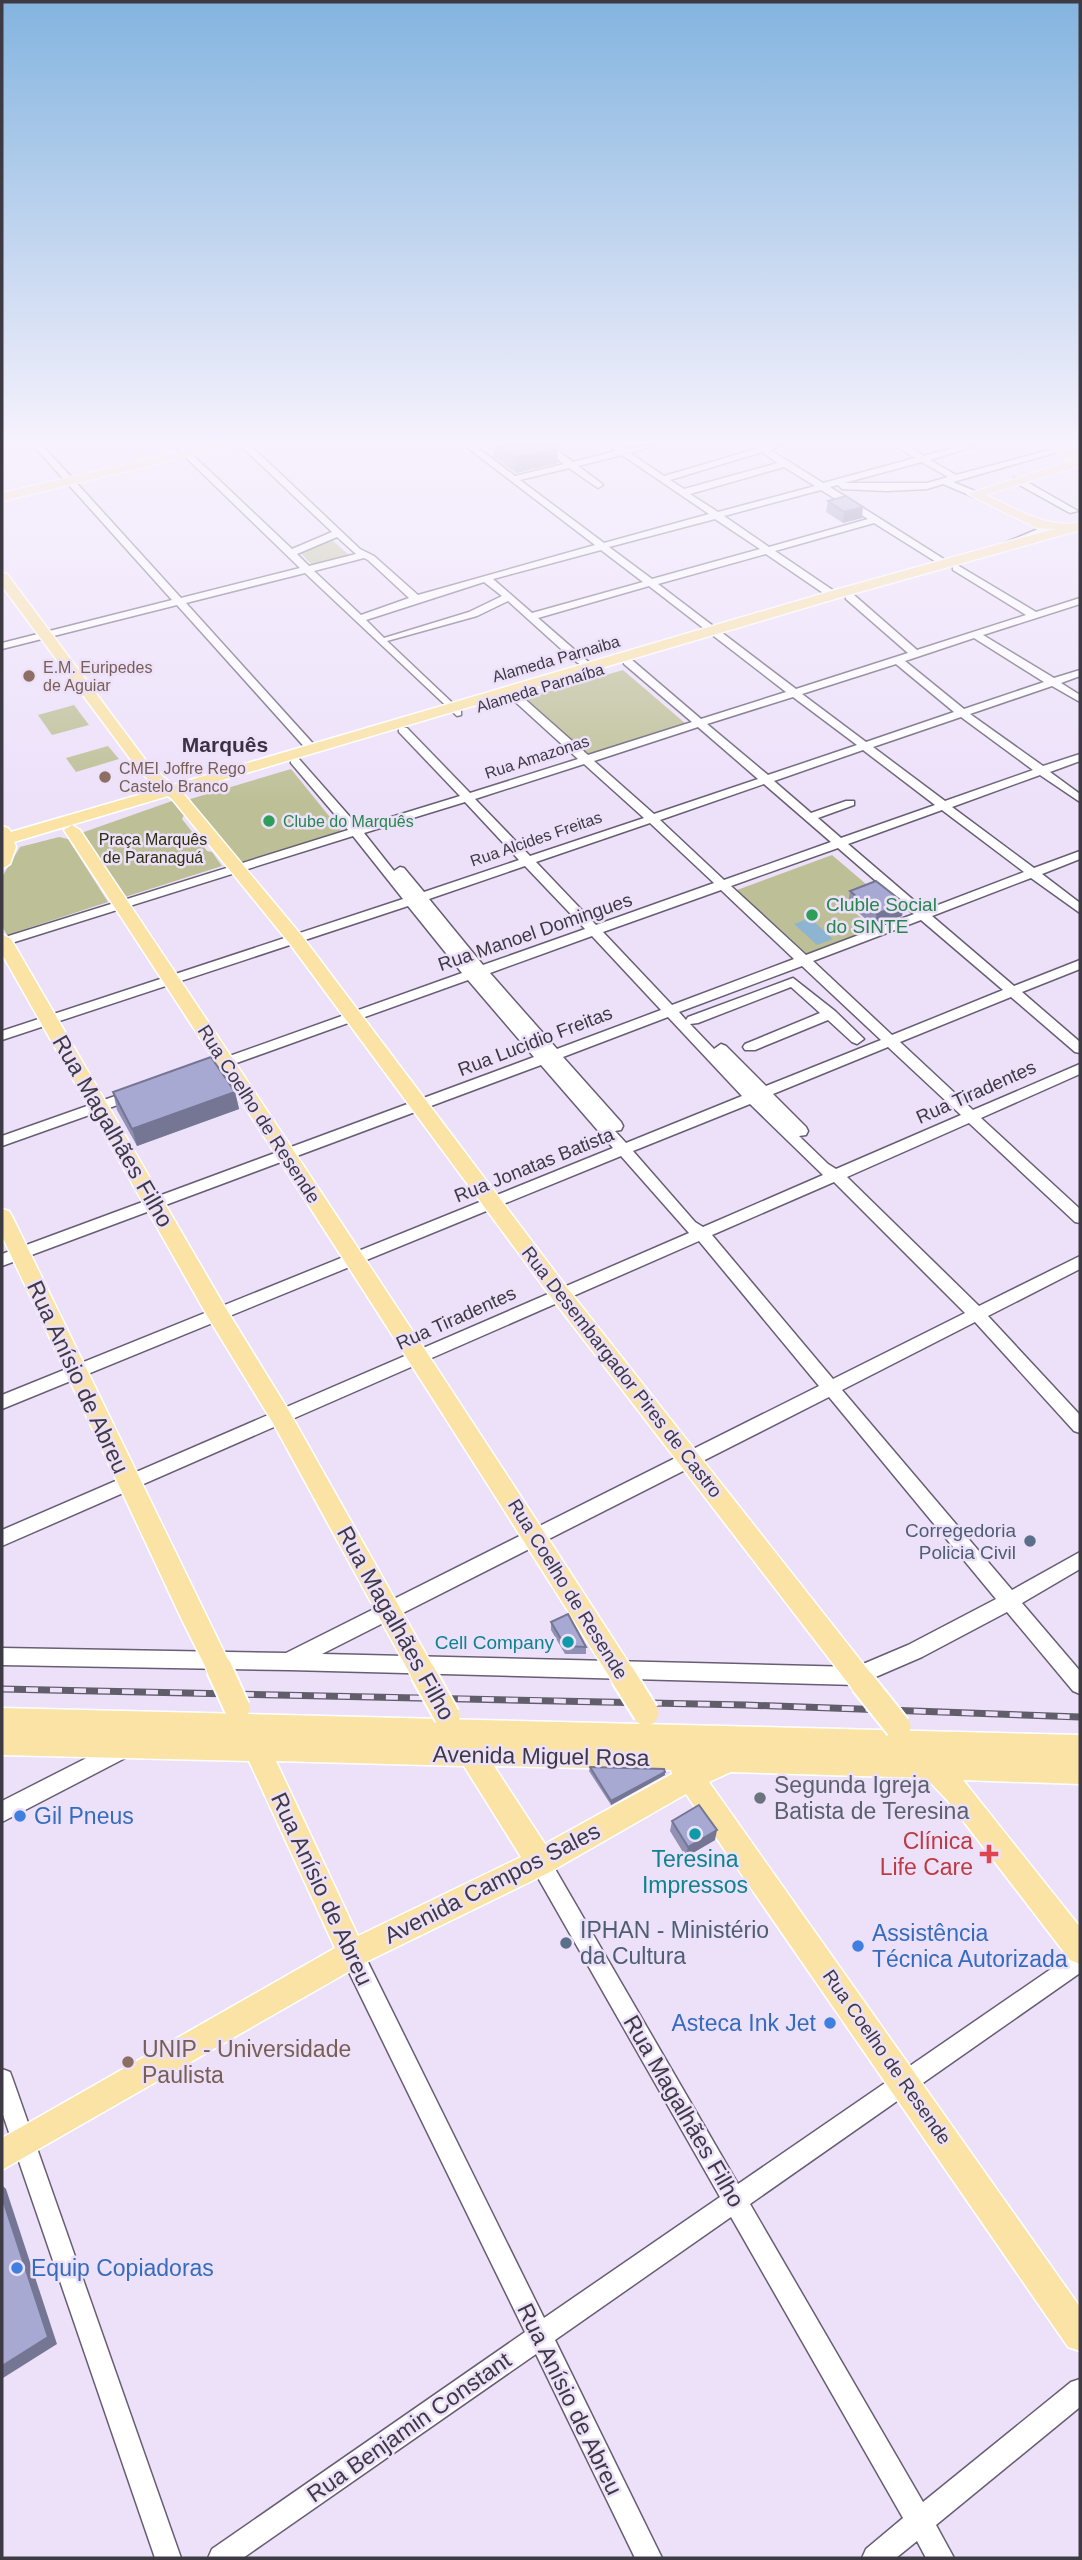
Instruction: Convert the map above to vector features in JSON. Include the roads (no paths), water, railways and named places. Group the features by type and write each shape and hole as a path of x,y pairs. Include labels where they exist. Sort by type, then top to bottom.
{"main road":[{"name":"Alameda Parnaiba","path":"459,709 588,667 716,633 833,595 950,565"},
{"name":"Alameda Parnaíba","path":"4,841 175,794 459,709 515,696 716,633 850,597 950,565"},
{"path":"2,577 145,769 175,794"},
{"name":"Alameda Parnaíba","path":"304,756 408,728 459,709"},
{"name":"Alameda Parnaíba","path":"4,841 72,830 175,794"},
{"name":"Rua Desembargador Pires de Castro","path":"175,794 296,940 561,1295 860,1679 904,1734 957,1792 1080,1950"},
{"name":"Rua Coelho de Resende","path":"72,830 287,1155 353,1260 419,1356 646,1713 1080,2336"},
{"path":"2,864 4,841"},
{"name":"Rua Magalhães Filho","path":"2,941 217,1313 281,1417 452,1723 540,1862"},
{"name":"Rua Anísio de Abreu","path":"2,1216 11,1257 77,1370 127,1483 217,1664 352,1954"},
{"name":"Avenida Miguel Rosa","path":"2,1720 241,1717 452,1723 661,1735 904,1734 1080,1747"},
{"name":"Avenida Miguel Rosa","path":"2,1744 471,1755 684,1768"},
{"name":"Avenida Campos Sales","path":"12,2149 352,1954 540,1862 684,1768 728,1759 933,1766"},
{"path":"933,1766 1080,1771"}],"street":[{"path":"147,564 180,601 304,756 321,784 475,973 628,1148 690,1226 702,1234 834,1387 1078,1683"},
{"path":"305,564 459,709"},
{"path":"2,646 328,564"},
{"path":"377,564 415,598"},
{"path":"365,617 415,598 534,564"},
{"path":"625,564 1080,909"},
{"path":"532,616 719,564"},
{"path":"788,564 833,595"},
{"path":"950,565 1035,616"},
{"path":"310,569 388,638 459,709"},
{"path":"485,578 532,616 558,645 588,667"},
{"path":"388,638 473,614 510,596"},
{"path":"850,597 917,655"},
{"name":"Rua Amazonas","path":"2,941 471,797 1080,601"},
{"path":"1065,606 1080,614"},
{"path":"977,636 1080,699"},
{"path":"899,661 962,713 1080,799"},
{"path":"628,662 1080,1049"},
{"name":"Rua Alcides Freitas","path":"2,1036 296,940 1080,673"},
{"path":"515,696 890,1039 1080,1218"},
{"path":"408,728 757,1094"},
{"name":"Rua Manoel Domingues","path":"200,1071 724,886 942,804 1080,757"},
{"path":"808,818 850,803"},
{"name":"Rua Lucidio Freitas","path":"11,1257 550,1057 1080,855"},
{"name":"Rua Jonatas Batista","path":"2,1402 1080,964"},
{"path":"693,1020 792,982 857,1039"},
{"path":"675,1008 693,1020 822,1168 837,1176 977,1314 1080,1426"},
{"path":"750,1047 830,1014"},
{"name":"Rua Tiradentes","path":"2,1538 1080,1069"},
{"path":"2,1141 149,1089"},
{"path":"288,1662 691,1461 1080,1262"},
{"path":"2,1657 217,1664 288,1662 860,1679 1009,1602 1080,1560"},
{"path":"2,1812 126,1747"},
{"name":"Rua Magalhães Filho","path":"540,1862 941,2558"},
{"name":"Rua Anísio de Abreu","path":"352,1954 649,2558"},
{"name":"Rua Benjamin Constant","path":"221,2558 1080,1960"},
{"path":"2,2080 12,2149 169,2558"},
{"path":"875,2558 1080,2391"}],"water":[{"path":"810,918 833,939 817,945 794,924"}],"railway":[{"path":"2,1689 746,1705 1080,1717"}],"place":[{"name":"E.M. Euripedes de Aguiar","path":"29,676"},
{"name":"CMEI Joffre Rego Castelo Branco","path":"105,777"},
{"name":"Clube do Marquês","path":"269,821"},
{"name":"Cluble Social do SINTE","path":"812,915"},
{"name":"Corregedoria Policia Civil","path":"1030,1541"},
{"name":"Cell Company","path":"568,1642"},
{"name":"Segunda Igreja Batista de Teresina","path":"760,1798"},
{"name":"Gil Pneus","path":"20,1816"},
{"name":"Teresina Impressos","path":"695,1834"},
{"name":"Clínica Life Care","path":"989,1854"},
{"name":"IPHAN - Ministério da Cultura","path":"566,1943"},
{"name":"Assistência Técnica Autorizada","path":"858,1946"},
{"name":"Asteca Ink Jet","path":"830,2023"},
{"name":"UNIP - Universidade Paulista","path":"128,2062"},
{"name":"Equip Copiadoras","path":"17,2268"}],"district":[{"name":"Marquês","path":"225,744"}],"park label":[{"name":"Praça Marquês de Paranaguá","path":"153,848"}]}
